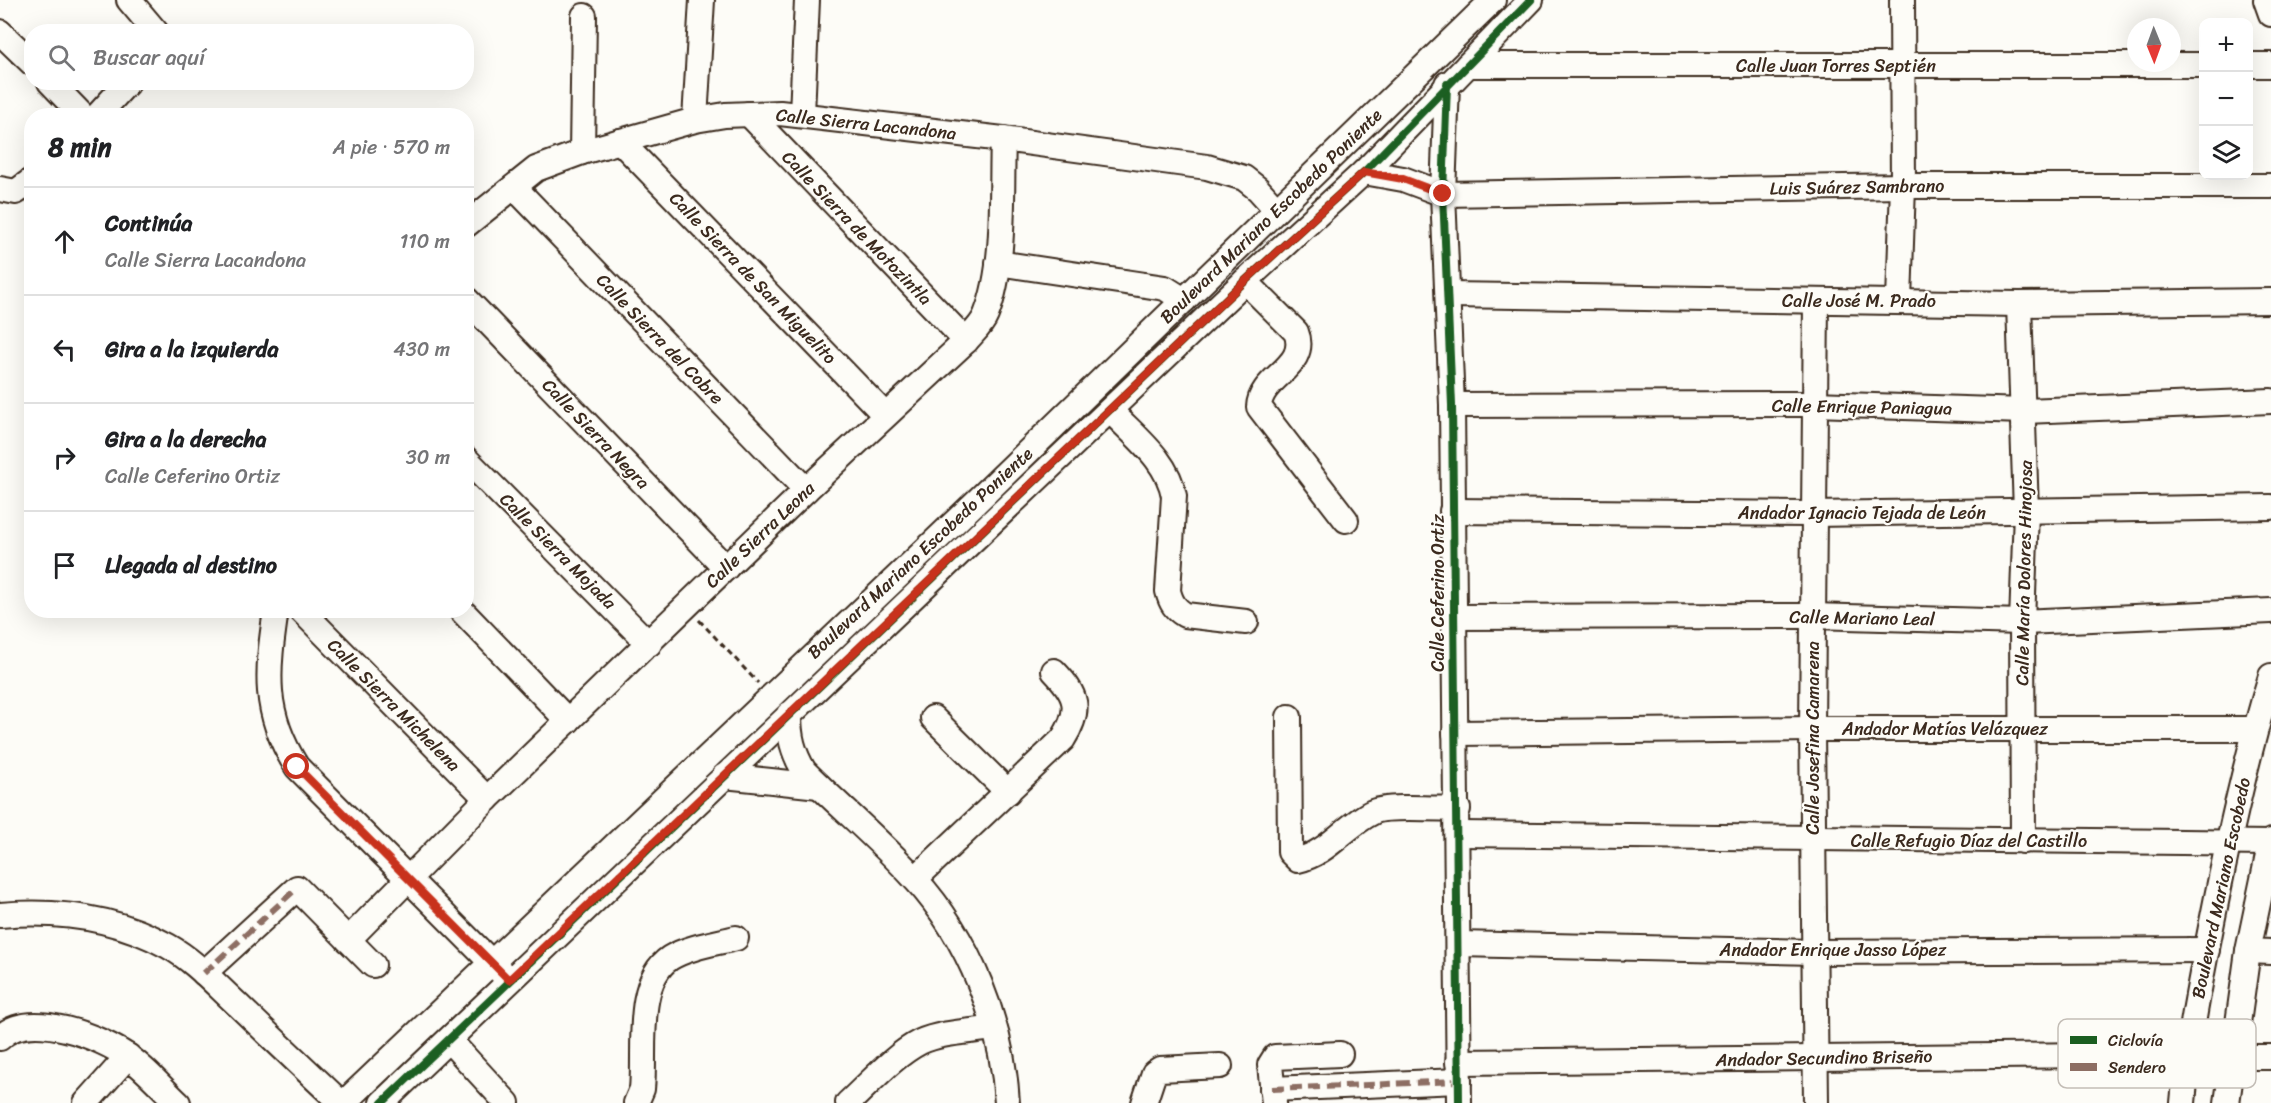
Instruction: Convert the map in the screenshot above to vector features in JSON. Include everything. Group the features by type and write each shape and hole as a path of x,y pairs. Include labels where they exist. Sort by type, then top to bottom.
{"street":[{"path":"129,0 149,24"},
{"path":"694,120 702,0"},
{"path":"802,114 807,0"},
{"name":"Boulevard Mariano Escobedo Poniente","path":"342,1103 976,502 1493,0"},
{"name":"Boulevard Mariano Escobedo Poniente","path":"382,1103 1245,281 1364,172 1531,0"},
{"path":"1899,300 1903,186 1900,66 1902,0"},
{"path":"2265,0 2271,14"},
{"path":"582,152 584,16"},
{"path":"0,32 24,55"},
{"name":"Calle Juan Torres Septién","path":"1468,65 2199,65"},
{"path":"2253,65 2271,65"},
{"name":"Calle Ceferino Ortiz","path":"1447,84 1443,194 1452,405 1453,617 1458,808 1459,1082"},
{"path":"58,90 75,108"},
{"path":"104,108 121,90"},
{"name":"Calle Sierra Lacandona","path":"474,219 536,170 582,152 694,120 749,114 802,114 1003,139 1227,172 1244,178 1258,189 1276,209"},
{"name":"Calle Sierra de Motozintla","path":"749,114 966,341"},
{"name":"Calle Sierra Leona","path":"348,940 487,799 885,414 966,341 986,315 998,263 1003,139"},
{"name":"Calle Sierra de San Miguelito","path":"620,141 885,414"},
{"path":"1364,172 1403,179 1443,194"},
{"path":"0,190 16,192 24,186"},
{"name":"Luis Suárez Sambrano","path":"1443,194 1903,186 2271,186"},
{"name":"Calle Sierra del Cobre","path":"514,187 806,490"},
{"path":"998,263 1165,288 1185,300"},
{"path":"1245,281 1296,332 1300,342 1295,359 1264,391 1258,407 1346,520"},
{"name":"Calle José M. Prado","path":"1448,295 1816,301 1899,300 2019,304 2271,301"},
{"name":"Calle Josefina Camarena","path":"1816,301 1812,616 1816,1103"},
{"name":"Calle María Dolores Hinojosa","path":"2019,304 2026,512 2022,622 2023,841"},
{"name":"Calle Sierra Negra","path":"474,308 726,568"},
{"name":"Calle Enrique Paniagua","path":"1452,405 1814,404 2024,411 2271,401"},
{"path":"1111,411 1162,466 1171,482 1174,496 1168,591 1170,602 1185,615 1246,622"},
{"name":"Calle Sierra Mojada","path":"474,467 649,644"},
{"path":"976,502 995,521"},
{"name":"Andador Ignacio Tejada de León","path":"1452,511 1813,514 2271,507"},
{"name":"Calle Mariano Leal","path":"1453,617 1812,616 2022,622 2271,612"},
{"path":"275,618 268,688 271,710 285,748 297,767 509,980"},
{"name":"Calle Sierra Michelena","path":"309,618 487,799"},
{"path":"469,618 568,721"},
{"path":"915,879 1063,740 1071,727 1075,705 1072,694 1053,671"},
{"name":"Boulevard Mariano Escobedo","path":"2195,1019 2228,844 2255,729 2271,676"},
{"path":"789,714 789,734 794,754 804,771 915,879 933,901 959,942 976,978 1002,1054 1006,1103"},
{"path":"1289,717 1290,852 1299,860 1311,857 1361,818 1376,810 1458,808"},
{"path":"933,718 1008,792"},
{"name":"Andador Matías Velázquez","path":"1455,733 1812,729 2255,729"},
{"path":"724,776 819,786"},
{"name":"Calle Refugio Díaz del Castillo","path":"1458,834 1814,840 2228,844 2271,842"},
{"path":"2242,1019 2259,952 2271,842"},
{"path":"204,973 297,888 374,965"},
{"path":"0,915 81,916 123,927 169,947 204,973 342,1103"},
{"path":"636,1103 642,1089 646,994 652,978 671,957 736,938"},
{"name":"Andador Enrique Jasso López","path":"1459,944 1815,952 2207,950"},
{"path":"0,1038 19,1027 49,1026 75,1032 128,1056 178,1103"},
{"path":"848,1103 891,1064 920,1042 936,1037 994,1028"},
{"path":"449,1040 507,1103"},
{"path":"1272,1086 1275,1057 1340,1054"},
{"name":"Andador Secundino Briseño","path":"1272,1086 1459,1082 1816,1058 2058,1055"},
{"path":"86,1103 128,1056"},
{"path":"2256,1057 2271,1057"},
{"path":"1144,1103 1154,1073 1160,1069 1221,1066"},
{"name":"Boulevard Mariano Escobedo","path":"2183,1103 2185,1088"},
{"path":"2227,1103 2229,1088"}],"path":[{"path":"686,607 770,695"}],"marked path":[{"path":"204,973 297,888"},
{"path":"1272,1089 1459,1081"}],"cycle path":[{"path":"382,1103 1245,281 1364,172 1531,0"},
{"path":"1447,84 1443,194 1452,405 1459,1103"}],"route":[{"path":"297,767 509,980 995,521 1245,281 1364,172 1403,179 1443,194"}]}
